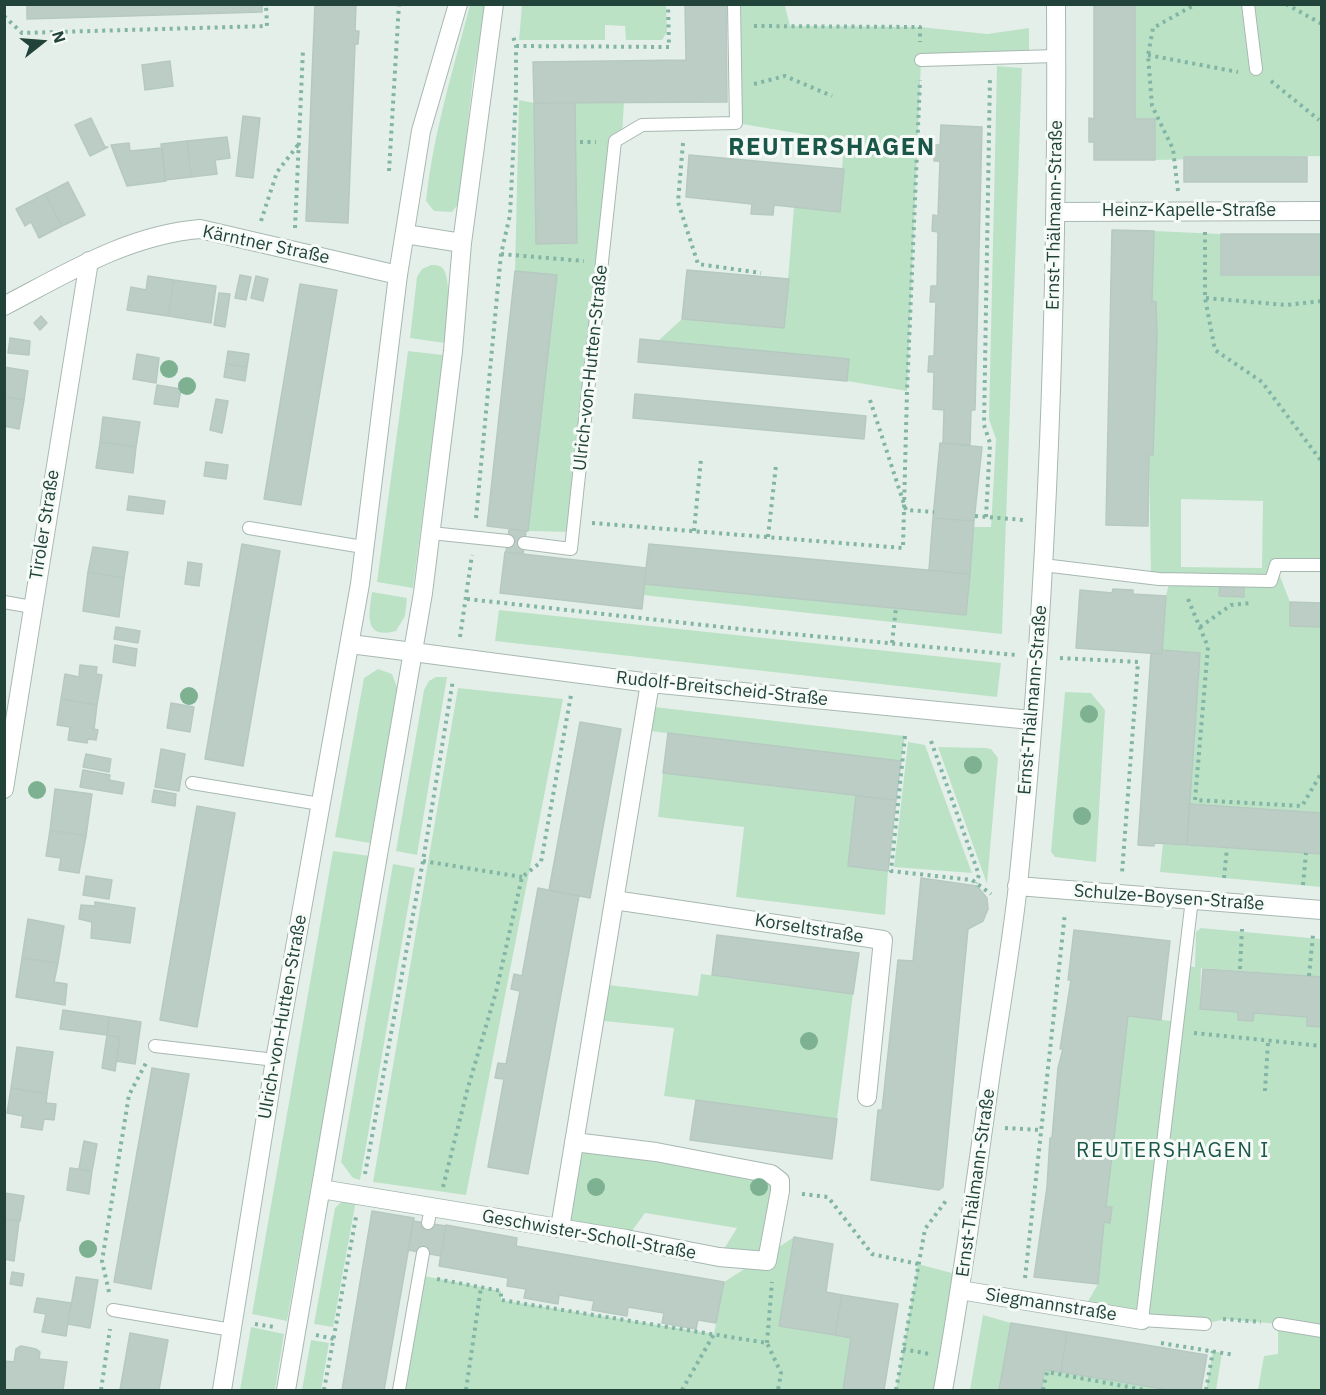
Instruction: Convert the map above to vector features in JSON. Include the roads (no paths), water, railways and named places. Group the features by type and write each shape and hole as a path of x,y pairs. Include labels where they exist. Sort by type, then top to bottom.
{"street":[{"name":"Ulrich-von-Hutten-Straße","path":"222,1390 276,1060 350,644 398,275 420,130 458,4"},
{"path":"286,1390 431,533 453,351 462,243 494,4"},
{"name":"Ernst-Thälmann-Straße","path":"943,1390 960,1290 1017,885 1031,720 1043,566 1057,212 1056,4"},
{"name":"Heinz-Kapelle-Straße","path":"1057,212 1322,211"},
{"name":"Kärntner Straße","path":"4,306 89,261 140,240 172,232 200,229 398,275"},
{"path":"405,234 462,243"},
{"name":"Tiroler Straße","path":"4,789 89,261"},
{"path":"350,644 412,652"},
{"name":"Rudolf-Breitscheid-Straße","path":"412,652 650,683 1031,720"},
{"path":"560,1228 650,683"},
{"name":"Schulze-Boysen-Straße","path":"1017,885 1322,910"},
{"name":"Korseltstraße","path":"614,900 883,940 867,1097"},
{"name":"Geschwister-Scholl-Straße","path":"321,1189 361,1194 429,1216 560,1228 718,1257 768,1261 780,1191 780,1181 771,1174 656,1152 574,1142"},
{"name":"Siegmannstraße","path":"960,1290 1142,1320"}],"lane":[{"name":"Ulrich-von-Hutten-Straße","path":"524,543 571,549 615,141 642,125 736,123 734,4"},
{"path":"1248,4 1256,69"},
{"path":"921,60 1056,56"},
{"path":"249,528 363,548"},
{"path":"431,533 507,541"},
{"path":"1043,566 1180,579 1271,580 1276,565 1322,565"},
{"path":"4,602 32,607"},
{"path":"192,783 320,804"},
{"path":"1192,899 1142,1320 1205,1324"},
{"path":"155,1046 276,1060"},
{"path":"399,1390 423,1253"},
{"path":"113,1310 232,1330"},
{"path":"1279,1324 1322,1331"}],"district":[{"name":"REUTERSHAGEN","path":"832,148"},
{"name":"REUTERSHAGEN I","path":"1173,1151"}]}
